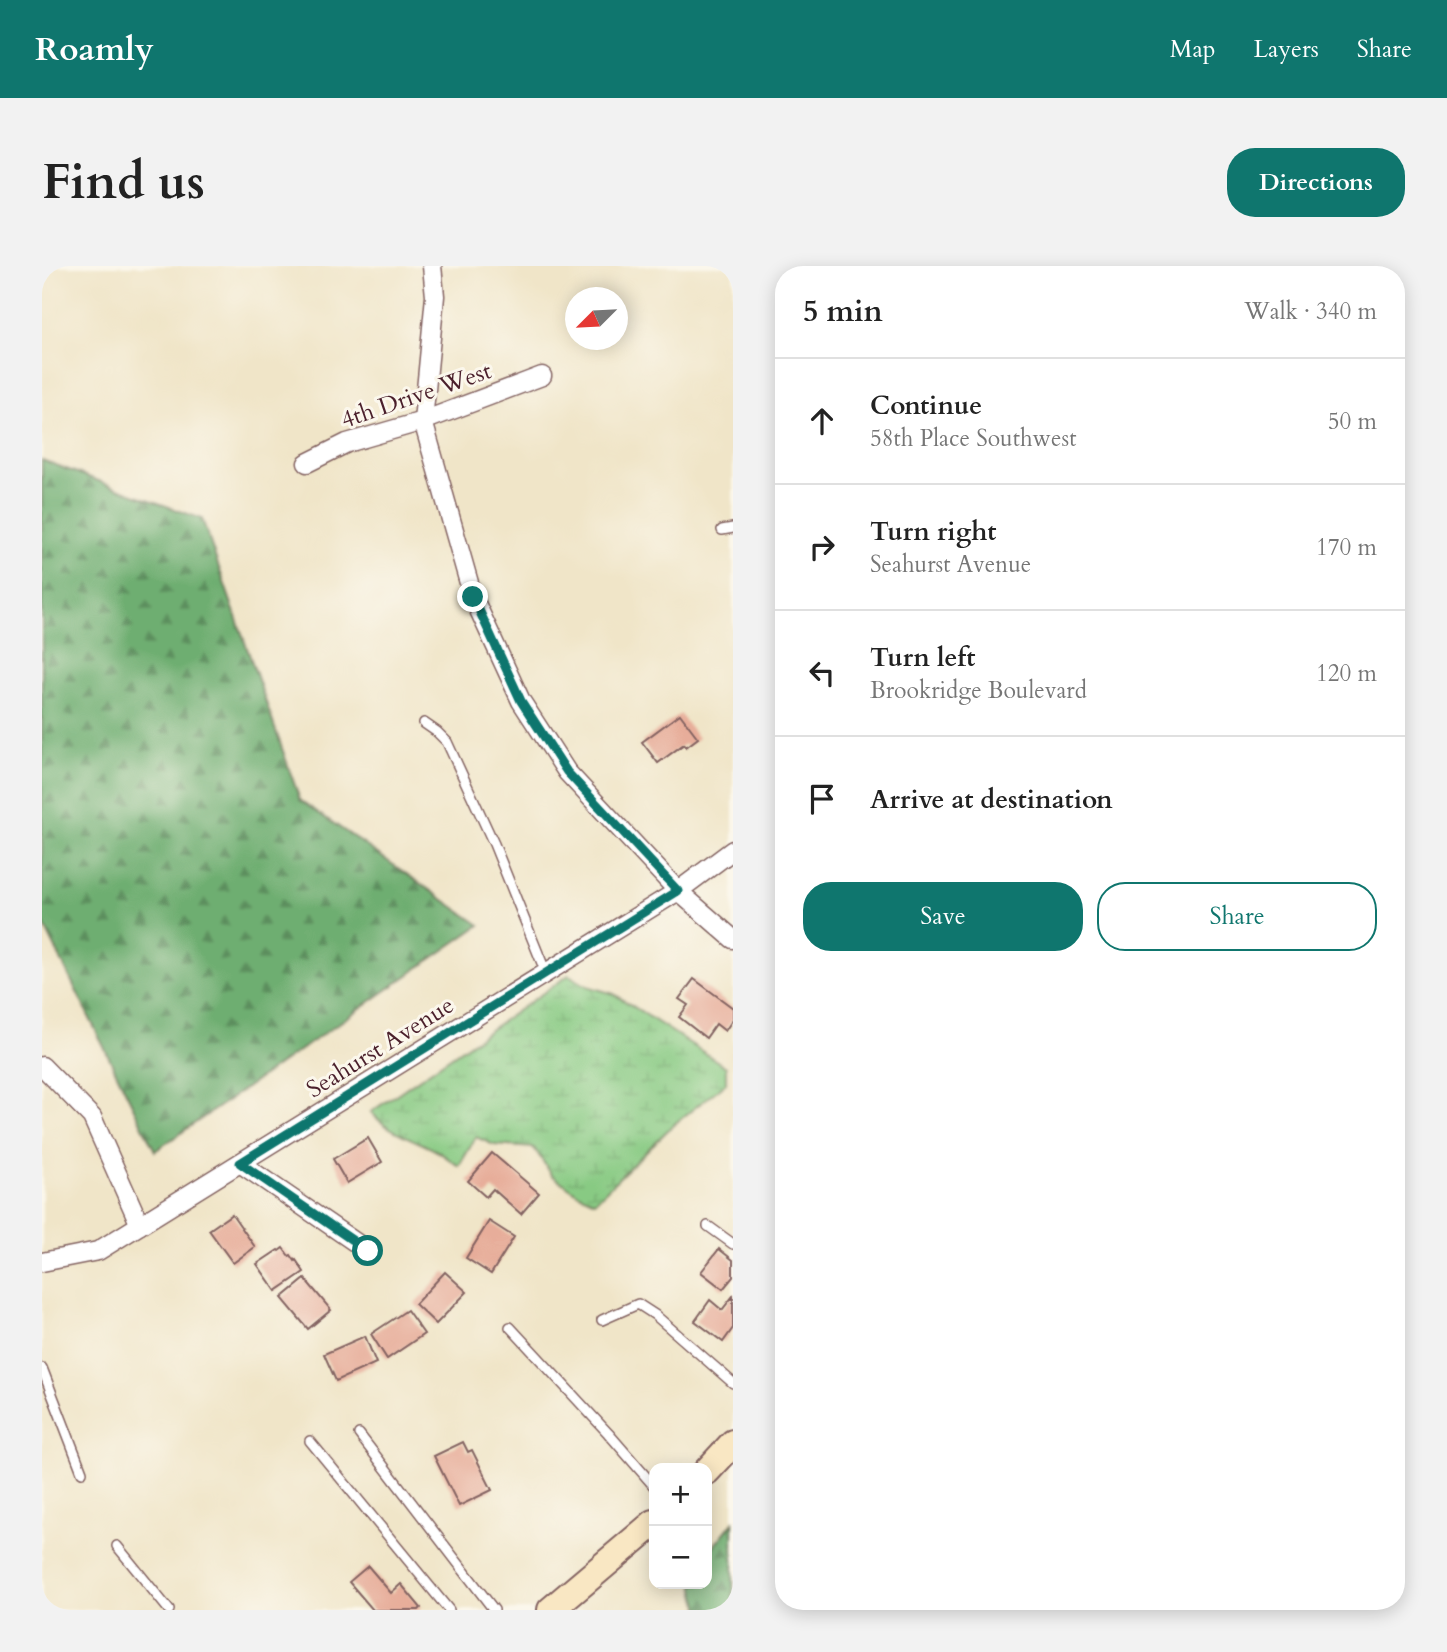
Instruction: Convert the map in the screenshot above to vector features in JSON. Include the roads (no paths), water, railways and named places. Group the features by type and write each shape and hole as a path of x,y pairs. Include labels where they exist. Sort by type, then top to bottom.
{"street":[{"path":"432,266 435,296 423,421 473,597 521,701 567,772 678,891 733,939"},
{"name":"4th Drive West","path":"307,463 347,443 423,421 542,376"},
{"name":"Seahurst Avenue","path":"42,1262 98,1251 678,891 733,850"},
{"path":"42,1066 92,1117 140,1225"},
{"path":"240,1163 368,1251"},
{"path":"712,1466 733,1443"},
{"path":"551,1610 649,1526"}],"lane":[{"path":"722,530 733,527"},
{"path":"424,723 447,742 494,844 546,973"},
{"path":"708,1226 733,1244"},
{"path":"602,1320 638,1304 655,1315 733,1383"},
{"path":"510,1327 649,1480"},
{"path":"42,1368 82,1472"},
{"path":"359,1434 494,1610"},
{"path":"310,1441 449,1610"},
{"path":"117,1546 169,1610"}]}
